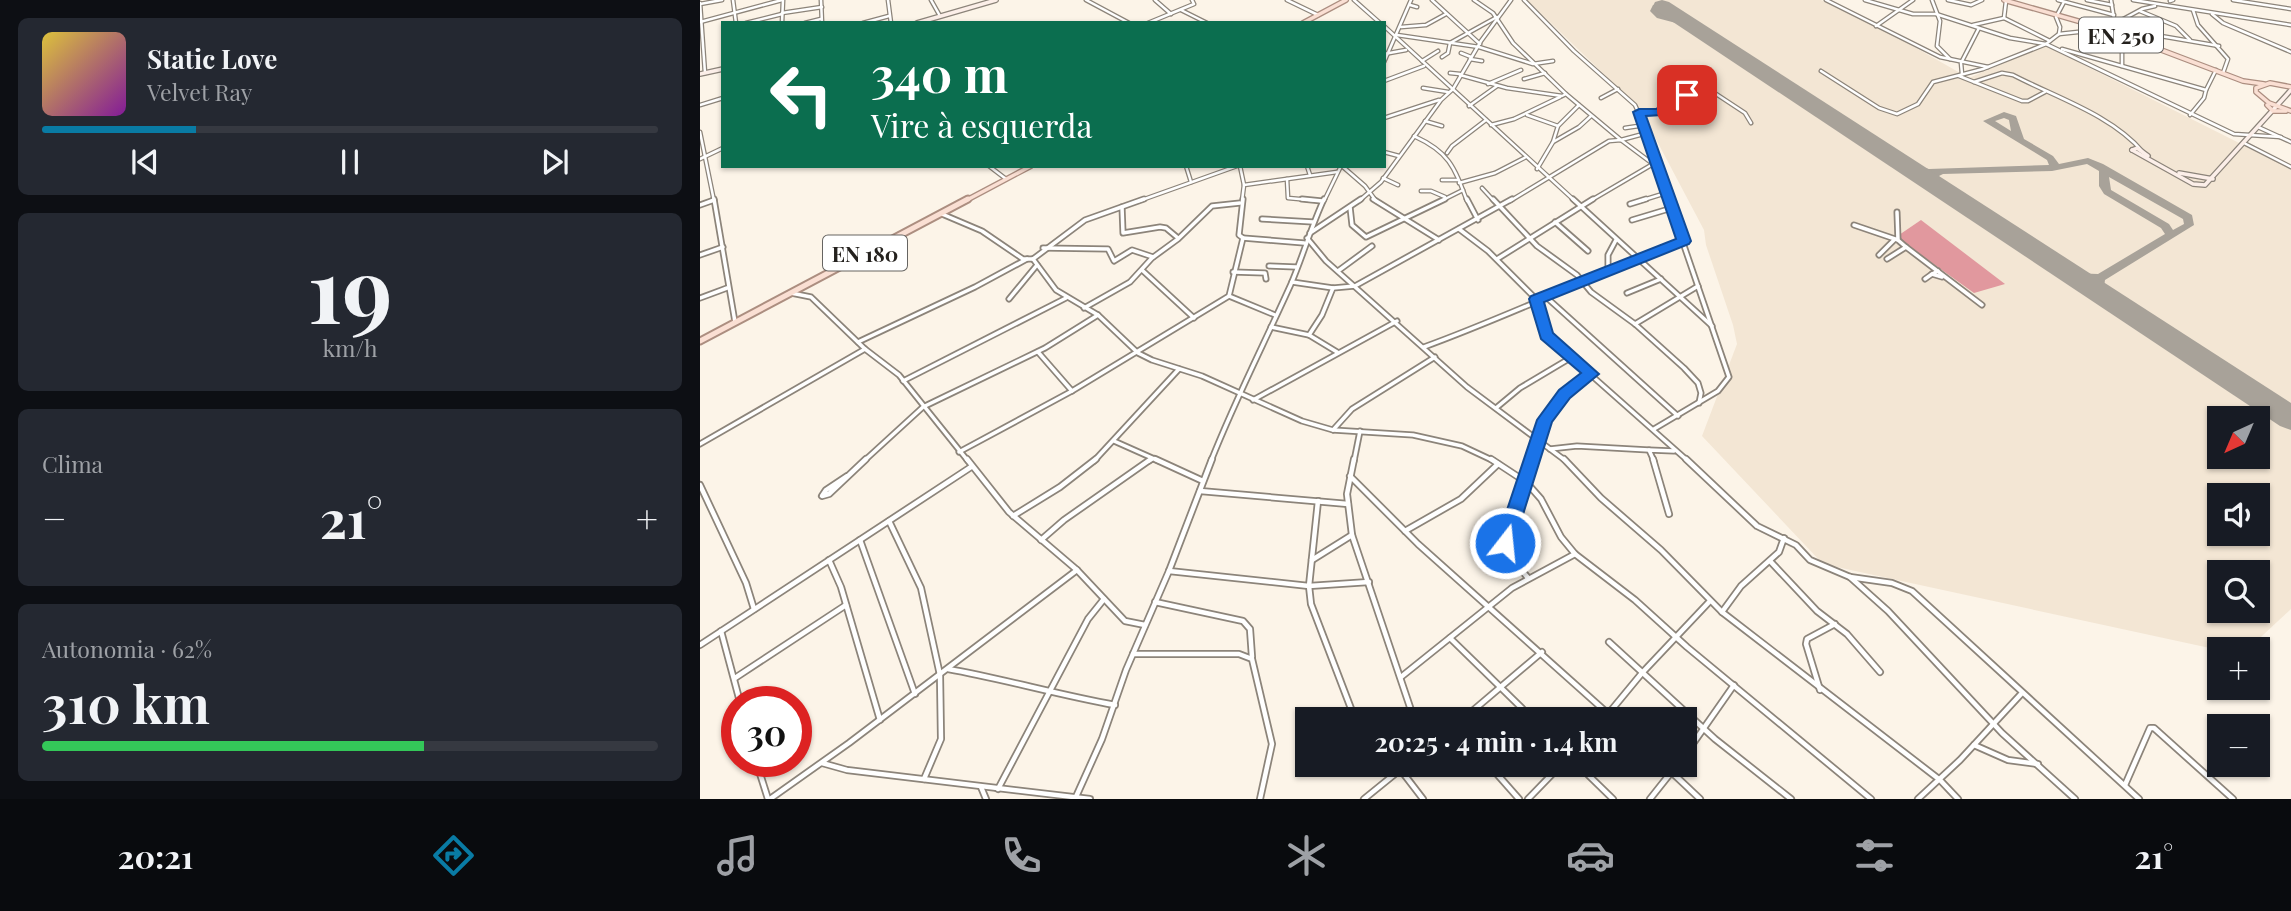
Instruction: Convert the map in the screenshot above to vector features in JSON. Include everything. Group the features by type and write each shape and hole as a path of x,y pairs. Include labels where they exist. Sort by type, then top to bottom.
{"main road":[{"path":"1306,21 1346,0"},
{"name":"EN 250","path":"2005,0 2113,30 2235,78 2291,87"},
{"name":"EN 250","path":"2235,78 2275,109"},
{"path":"2256,92 2259,85 2264,84"},
{"path":"2275,109 2291,111"},
{"name":"EN 180","path":"700,341 1027,168"}],"street":[{"path":"721,69 702,74 700,4 722,0"},
{"path":"733,0 736,21"},
{"path":"700,22 735,15 783,0 782,21"},
{"path":"821,0 821,21"},
{"path":"888,0 890,21"},
{"path":"931,0 941,16"},
{"path":"924,21 996,0"},
{"path":"1086,0 1125,21"},
{"path":"1155,0 1171,14"},
{"path":"1153,21 1194,4 1192,0"},
{"path":"1287,0 1315,16 1318,21"},
{"path":"1354,0 1378,21"},
{"path":"1386,54 1397,36 1411,0"},
{"path":"1433,0 1480,46"},
{"path":"1474,0 1497,18 1508,38 1537,64 1564,95 1654,163"},
{"path":"1239,168 1244,185 1239,235 1243,238 1306,239 1369,193 1383,178 1441,100 1453,89 1511,0"},
{"path":"1524,0 1639,112 1654,163 1684,241 1729,377 1718,391 1654,429"},
{"path":"1826,0 1953,61 1990,67"},
{"path":"1865,0 1919,15 1936,14 2010,38 2048,42"},
{"path":"1878,2 1883,0"},
{"path":"1876,26 1913,0"},
{"path":"1932,0 1940,21 1936,36 1938,50 1953,61"},
{"path":"1948,0 1971,5 1982,0"},
{"path":"2004,18 2005,0"},
{"path":"2058,0 2114,15"},
{"path":"2087,0 2112,5"},
{"path":"2111,0 2116,23 2113,30 2218,46"},
{"path":"2133,0 2161,5"},
{"path":"2233,0 2291,9"},
{"path":"2059,34 2057,15 2064,2"},
{"path":"2116,23 2140,11 2170,2 2193,10 2291,25"},
{"path":"1410,5 1417,7"},
{"path":"753,21 822,7"},
{"path":"1181,10 1203,21"},
{"path":"2193,10 2198,25 2228,59 2223,73"},
{"path":"2140,11 2167,21 2188,34 2190,41"},
{"path":"2210,13 2223,23 2291,52"},
{"path":"1401,27 1426,25 1446,14"},
{"path":"870,21 889,16"},
{"path":"1449,44 1497,18"},
{"path":"1973,26 2004,18 2190,115 2234,134 2281,138"},
{"path":"1386,28 1537,169 1713,327"},
{"path":"1962,74 1961,62 1979,28"},
{"path":"1822,71 1879,108 1893,114 1912,109 1927,95 1933,82 1990,67 2048,42 2059,34 2106,29"},
{"path":"2122,35 2119,42 2124,59 2122,66"},
{"path":"1397,36 1480,46 1537,64 1553,61"},
{"path":"1442,57 1448,53 1449,44"},
{"path":"2057,47 2206,90"},
{"path":"1386,54 1407,49"},
{"path":"1421,62 1438,51"},
{"path":"1461,53 1482,61"},
{"path":"1386,81 1425,66"},
{"path":"1488,84 1521,70"},
{"path":"2190,115 2204,98 2216,70"},
{"path":"1704,86 1705,72"},
{"path":"1450,73 1497,86 1564,95"},
{"path":"1524,79 1545,73"},
{"path":"1974,82 2008,74 2134,141 2143,152"},
{"path":"1958,76 2022,101 2028,101 2045,92"},
{"path":"1469,106 1497,86"},
{"path":"1639,112 1658,113 1704,86"},
{"path":"1704,86 1745,113 1751,123"},
{"path":"2134,141 2134,148 2131,149 2134,152 2193,184 2203,186 2244,144 2291,87"},
{"path":"1423,88 1448,92"},
{"path":"1601,98 1618,89"},
{"path":"1491,125 1524,115 1564,95"},
{"path":"700,105 721,99"},
{"path":"1386,117 1441,100"},
{"path":"1537,169 1553,142 1558,126 1579,105"},
{"path":"1524,115 1558,126"},
{"path":"1553,142 1579,127 1591,116"},
{"path":"1447,153 1451,146 1486,120"},
{"path":"1425,121 1442,126"},
{"path":"1625,128 1645,125"},
{"path":"2258,127 2291,142"},
{"path":"700,132 702,157 714,200 727,288 735,322"},
{"path":"1292,282 1332,288 1355,286 1478,220 1609,141 1647,133"},
{"path":"1414,136 1447,153 1454,164 1470,211 1478,220"},
{"path":"2244,144 2291,167"},
{"path":"2134,148 2181,174 2213,178"},
{"path":"702,157 721,149"},
{"path":"1386,153 1399,156"},
{"path":"1442,180 1458,182 1495,173 1526,157"},
{"path":"1497,260 1529,237 1654,163"},
{"path":"992,168 1006,179"},
{"path":"1187,168 1191,182"},
{"path":"858,341 975,287 1027,259 1033,259 1043,248 1106,210 1122,207 1232,168"},
{"path":"1308,168 1310,175"},
{"path":"1076,798 1115,705 1132,654 1169,571 1237,394 1292,282 1313,222 1340,168"},
{"path":"1343,168 1373,199 1440,240"},
{"path":"1244,185 1337,173"},
{"path":"1383,178 1398,185"},
{"path":"1287,179 1288,198 1323,201"},
{"path":"1482,188 1529,237 1600,299 1635,324 1698,383 1701,393 1699,403"},
{"path":"1350,206 1352,225 1366,237 1463,190"},
{"path":"1421,191 1431,191 1445,198"},
{"path":"1630,204 1666,193"},
{"path":"700,205 714,200"},
{"path":"1084,308 1130,282 1153,257 1212,206 1241,203"},
{"path":"1122,207 1123,233 1160,227 1166,228 1178,238"},
{"path":"1632,220 1672,208"},
{"path":"1879,255 1896,240 1897,212"},
{"path":"941,214 982,231 1027,259"},
{"path":"1262,219 1313,222"},
{"path":"1555,222 1588,251"},
{"path":"1854,225 1896,240 1938,271 1942,277"},
{"path":"1459,229 1497,260 1536,299 1547,335 1654,429 1758,526 1796,545 1810,560 1850,577 1892,583 1912,592 2139,799"},
{"path":"959,452 1138,353 1229,296 1243,238"},
{"path":"1306,239 1467,387 1566,461 1606,503 1661,550 1722,612 1820,691 1866,722 1940,779 1958,799"},
{"path":"1608,269 1608,255 1616,240"},
{"path":"1424,347 1477,328 1536,299 1608,269 1684,241"},
{"path":"1338,271 1372,246"},
{"path":"700,255 723,247"},
{"path":"1887,260 1906,247"},
{"path":"1043,248 1108,249 1114,261 1132,250 1153,257"},
{"path":"1033,259 1051,285 1066,298 1098,315 1138,353 1333,430 1440,440 1473,449 1526,482 1541,499 1561,537 1575,554 1635,600 1675,637 1871,799"},
{"path":"1009,299 1037,265"},
{"path":"1269,266 1296,267"},
{"path":"1142,270 1194,318"},
{"path":"1925,279 1938,271"},
{"path":"1233,272 1265,273 1266,279"},
{"path":"1931,274 1942,277 1982,305"},
{"path":"1628,293 1661,279"},
{"path":"1635,324 1698,286"},
{"path":"700,298 727,288"},
{"path":"1309,335 1322,315 1332,288"},
{"path":"790,293 811,297 903,381 1013,516 1077,570 1128,623 1145,625"},
{"path":"1229,296 1276,315"},
{"path":"1545,296 1678,416"},
{"path":"903,381 1066,298"},
{"path":"847,476 826,490 822,496 829,494 923,407 1038,352 1070,335 1098,315"},
{"path":"1253,400 1397,321"},
{"path":"1271,327 1309,335 1338,352"},
{"path":"700,444 865,349"},
{"path":"1038,352 1072,391"},
{"path":"1496,408 1520,388 1572,356"},
{"path":"1333,430 1352,409 1435,357"},
{"path":"1013,516 1087,468 1114,441 1154,391 1179,369"},
{"path":"1528,578 1508,553 1505,543 1512,515 1549,412 1564,394 1592,374"},
{"path":"1360,431 1350,476 1348,504 1352,536 1410,707"},
{"path":"1114,441 1203,481"},
{"path":"1550,449 1609,446 1676,451"},
{"path":"1649,450 1659,472 1669,514"},
{"path":"1041,540 1074,513 1153,459"},
{"path":"1405,531 1458,502 1497,464"},
{"path":"700,646 971,467"},
{"path":"1350,476 1405,531 1601,707"},
{"path":"700,485 746,583 754,610"},
{"path":"1199,491 1348,504"},
{"path":"1318,501 1309,586 1311,604 1350,707"},
{"path":"888,521 921,588 940,674 941,738 923,779"},
{"path":"1312,560 1352,536"},
{"path":"1722,612 1741,586 1779,552 1784,538"},
{"path":"860,540 915,694"},
{"path":"1401,677 1528,578 1575,554"},
{"path":"829,561 846,605 880,720"},
{"path":"1770,561 1817,611 1836,624 1880,672"},
{"path":"761,777 769,799 915,694 1077,570"},
{"path":"1169,571 1309,586 1368,582"},
{"path":"1850,577 1900,622 1992,724 2040,765 2072,798"},
{"path":"998,789 1088,619 1104,599"},
{"path":"1614,707 1675,637 1711,601"},
{"path":"1155,602 1242,621 1250,629 1252,659 1272,744 1260,799"},
{"path":"735,678 846,605"},
{"path":"1820,691 1806,644 1807,639 1836,624"},
{"path":"721,631 737,686"},
{"path":"1450,638 1520,707"},
{"path":"1609,642 1703,728 1791,799"},
{"path":"1479,707 1542,652"},
{"path":"1132,654 1239,654 1252,659"},
{"path":"948,669 1007,680 1048,693 1115,705"},
{"path":"1697,737 1734,685"},
{"path":"1919,799 1975,745 2022,692"},
{"path":"2125,786 2150,727 2233,799"},
{"path":"1975,745 2008,761 2040,765"},
{"path":"822,763 847,770 1090,799"},
{"path":"1364,799 1390,777"},
{"path":"1406,777 1423,799"},
{"path":"1500,777 1519,799"},
{"path":"1528,799 1549,777"},
{"path":"1590,777 1613,799"},
{"path":"1650,799 1667,777"},
{"path":"1678,777 1700,799"},
{"path":"981,787 986,799"}],"shaded area":[{"path":"1527,0 1821,0 1902,40 1969,78 2044,45 2291,169 2291,609 2261,637 2207,637 2207,647 1823,564 1702,436 1737,344 1706,245 1704,230 1640,109"},
{"path":"1921,220 2005,284 1974,293 1896,237"}],"taxiway":[{"path":"1662,6 1656,7 1654,11 1660,16 1691,25"},
{"path":"2004,115 2013,118 2017,136 2021,141 1988,121 2004,115"},
{"path":"2021,141 2050,158 2055,165 2052,168"},
{"path":"2052,168 2088,161 2102,169"},
{"path":"1908,167 1929,172 2052,168"},
{"path":"2100,278 2189,225 2188,217 2102,169"},
{"path":"2102,169 2107,192 2165,226 2170,234 2168,237"},
{"path":"1935,184 1934,174 1941,172"},
{"path":"2075,276 2100,278"},
{"path":"2100,278 2098,288 2105,296"}],"runway":[{"path":"1662,6 2291,418"}],"route":[{"path":"1505,543 1512,515 1549,412 1564,394 1592,374 1547,335 1536,299 1684,241 1639,112 1658,113 1687,95"}]}
